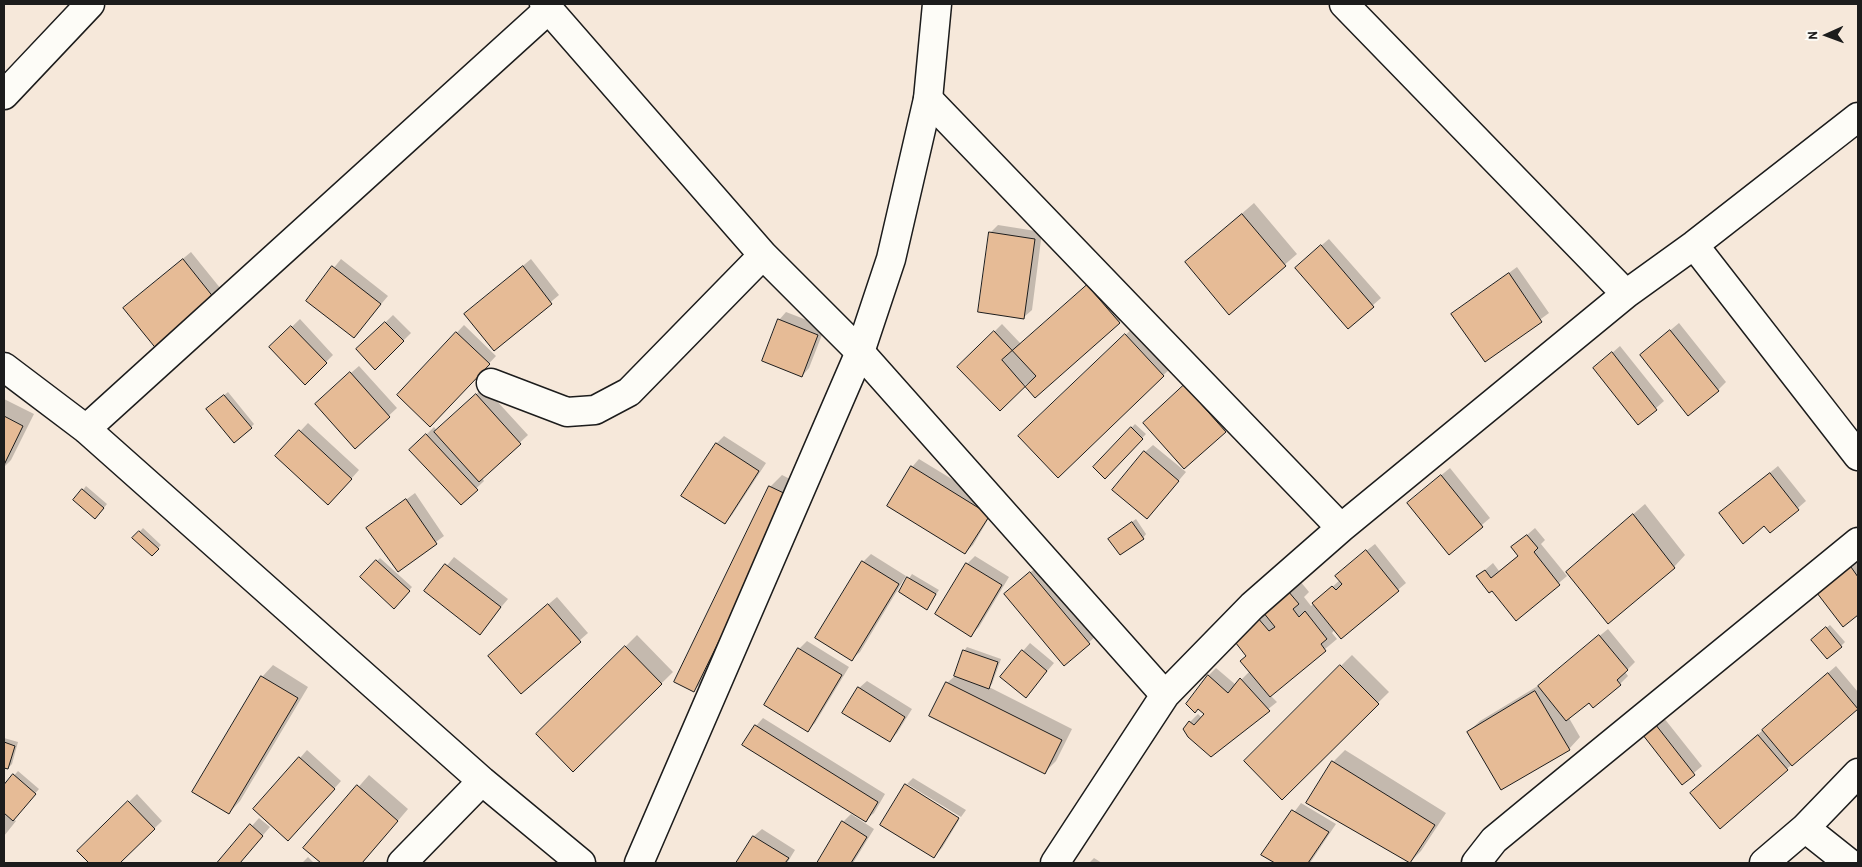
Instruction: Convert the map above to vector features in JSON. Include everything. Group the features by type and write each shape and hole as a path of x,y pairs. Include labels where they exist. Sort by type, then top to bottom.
{"street":[{"path":"4,95 90,4"},
{"path":"639,863 860,352 890,260 928,99 937,4"},
{"path":"1344,4 1626,294"},
{"path":"86,429 546,6 763,255 860,352 1165,695"},
{"path":"928,99 1341,528"},
{"path":"1055,863 1165,695 1252,606 1341,528 1626,294 1694,245 1858,117"},
{"path":"1694,245 1858,456"},
{"path":"491,383 567,412 595,410 629,392 763,255"},
{"path":"4,367 86,429 482,781 581,863"},
{"path":"1476,863 1494,840 1858,542"},
{"path":"1764,863 1805,828 1858,773"},
{"path":"402,863 482,781"},
{"path":"1805,828 1849,863"}],"building":[{"path":"1242,214 1286,266 1229,315 1185,262"},
{"path":"989,232 1035,239 1024,319 978,312"},
{"path":"1321,245 1374,307 1348,329 1295,268"},
{"path":"183,259 218,303 158,351 123,308"},
{"path":"332,266 381,304 354,338 306,301"},
{"path":"523,266 552,304 494,351 464,314"},
{"path":"1509,273 1542,322 1485,362 1451,314"},
{"path":"1087,285 1120,323 1035,398 1002,360"},
{"path":"778,319 818,335 802,377 762,361"},
{"path":"385,322 404,341 375,370 356,349"},
{"path":"291,326 327,363 305,385 269,347"},
{"path":"1670,330 1719,391 1688,416 1640,355"},
{"path":"994,331 1036,376 1000,411 957,367"},
{"path":"456,332 490,364 430,427 397,395"},
{"path":"1125,334 1164,376 1058,478 1018,436"},
{"path":"1612,352 1657,410 1638,425 1593,368"},
{"path":"350,372 390,417 355,449 315,404"},
{"path":"1184,385 1226,432 1184,469 1143,423"},
{"path":"476,394 521,444 479,482 434,432"},
{"path":"224,395 252,428 234,443 206,409"},
{"path":"4,416 23,426 4,465"},
{"path":"1131,427 1143,439 1105,479 1093,467"},
{"path":"299,430 352,479 328,505 275,456"},
{"path":"426,434 478,490 461,505 409,450"},
{"path":"716,443 759,471 725,524 681,496"},
{"path":"1144,451 1179,481 1147,519 1112,490"},
{"path":"911,466 990,515 965,554 887,506"},
{"path":"1770,473 1799,510 1770,533 1764,526 1743,544 1719,513"},
{"path":"1441,475 1483,527 1449,555 1407,503"},
{"path":"769,486 790,496 694,692 674,682"},
{"path":"82,489 104,508 95,519 73,500"},
{"path":"406,499 437,544 398,572 366,528"},
{"path":"1633,514 1675,568 1608,624 1566,572"},
{"path":"1132,522 1144,539 1120,555 1108,539"},
{"path":"139,531 159,549 152,556 132,538"},
{"path":"1527,535 1538,548 1534,552 1560,585 1516,621 1492,591 1489,593 1476,576 1485,570 1491,578 1518,556 1511,547"},
{"path":"1366,550 1399,591 1341,639 1312,603 1332,586 1336,590 1342,584 1335,576"},
{"path":"376,560 410,591 394,609 360,577"},
{"path":"862,561 899,584 852,661 815,638"},
{"path":"966,563 1002,585 971,637 935,614"},
{"path":"445,564 501,607 480,635 424,591"},
{"path":"1851,567 1858,577 1858,615 1843,627 1817,593"},
{"path":"1030,572 1090,644 1064,666 1004,594"},
{"path":"907,577 936,594 927,610 899,592"},
{"path":"1288,591 1299,604 1293,609 1299,617 1305,611 1327,639 1321,644 1326,651 1270,697 1240,661 1246,656 1232,638 1257,617 1269,631 1275,627 1263,612"},
{"path":"548,604 581,642 521,694 488,656"},
{"path":"1826,627 1842,647 1827,659 1811,640"},
{"path":"1599,635 1628,670 1617,680 1621,685 1593,708 1589,703 1566,721 1538,686"},
{"path":"625,646 662,684 573,772 536,734"},
{"path":"798,648 842,675 808,732 764,705"},
{"path":"963,650 998,662 989,689 954,676"},
{"path":"1022,650 1047,671 1026,698 1000,677"},
{"path":"1340,665 1379,704 1282,800 1244,761"},
{"path":"1828,673 1858,709 1792,766 1762,730"},
{"path":"1208,675 1228,693 1240,678 1270,711 1211,757 1188,737 1183,729 1189,721 1194,725 1204,714 1198,709 1195,713 1186,704"},
{"path":"261,676 298,698 229,814 192,792"},
{"path":"946,682 1062,740 1045,774 929,716"},
{"path":"858,687 905,717 890,742 842,713"},
{"path":"1535,691 1570,750 1501,790 1467,732"},
{"path":"1652,720 1695,775 1682,785 1639,730"},
{"path":"755,725 878,802 866,822 742,745"},
{"path":"1758,735 1788,770 1720,829 1690,793"},
{"path":"4,742 15,746 8,769 4,768"},
{"path":"299,757 335,789 288,841 253,809"},
{"path":"1332,761 1435,825 1410,863 1306,803"},
{"path":"13,774 36,794 13,821 4,813 4,785"},
{"path":"905,784 959,818 934,858 880,825"},
{"path":"357,785 398,821 362,863 321,863 303,848"},
{"path":"128,801 155,829 120,863 89,863 77,851"},
{"path":"1292,810 1329,832 1308,863 1275,863 1261,855"},
{"path":"842,821 867,837 851,863 817,863"},
{"path":"250,824 263,836 240,863 217,863"},
{"path":"753,836 789,858 785,863 736,863"}]}
